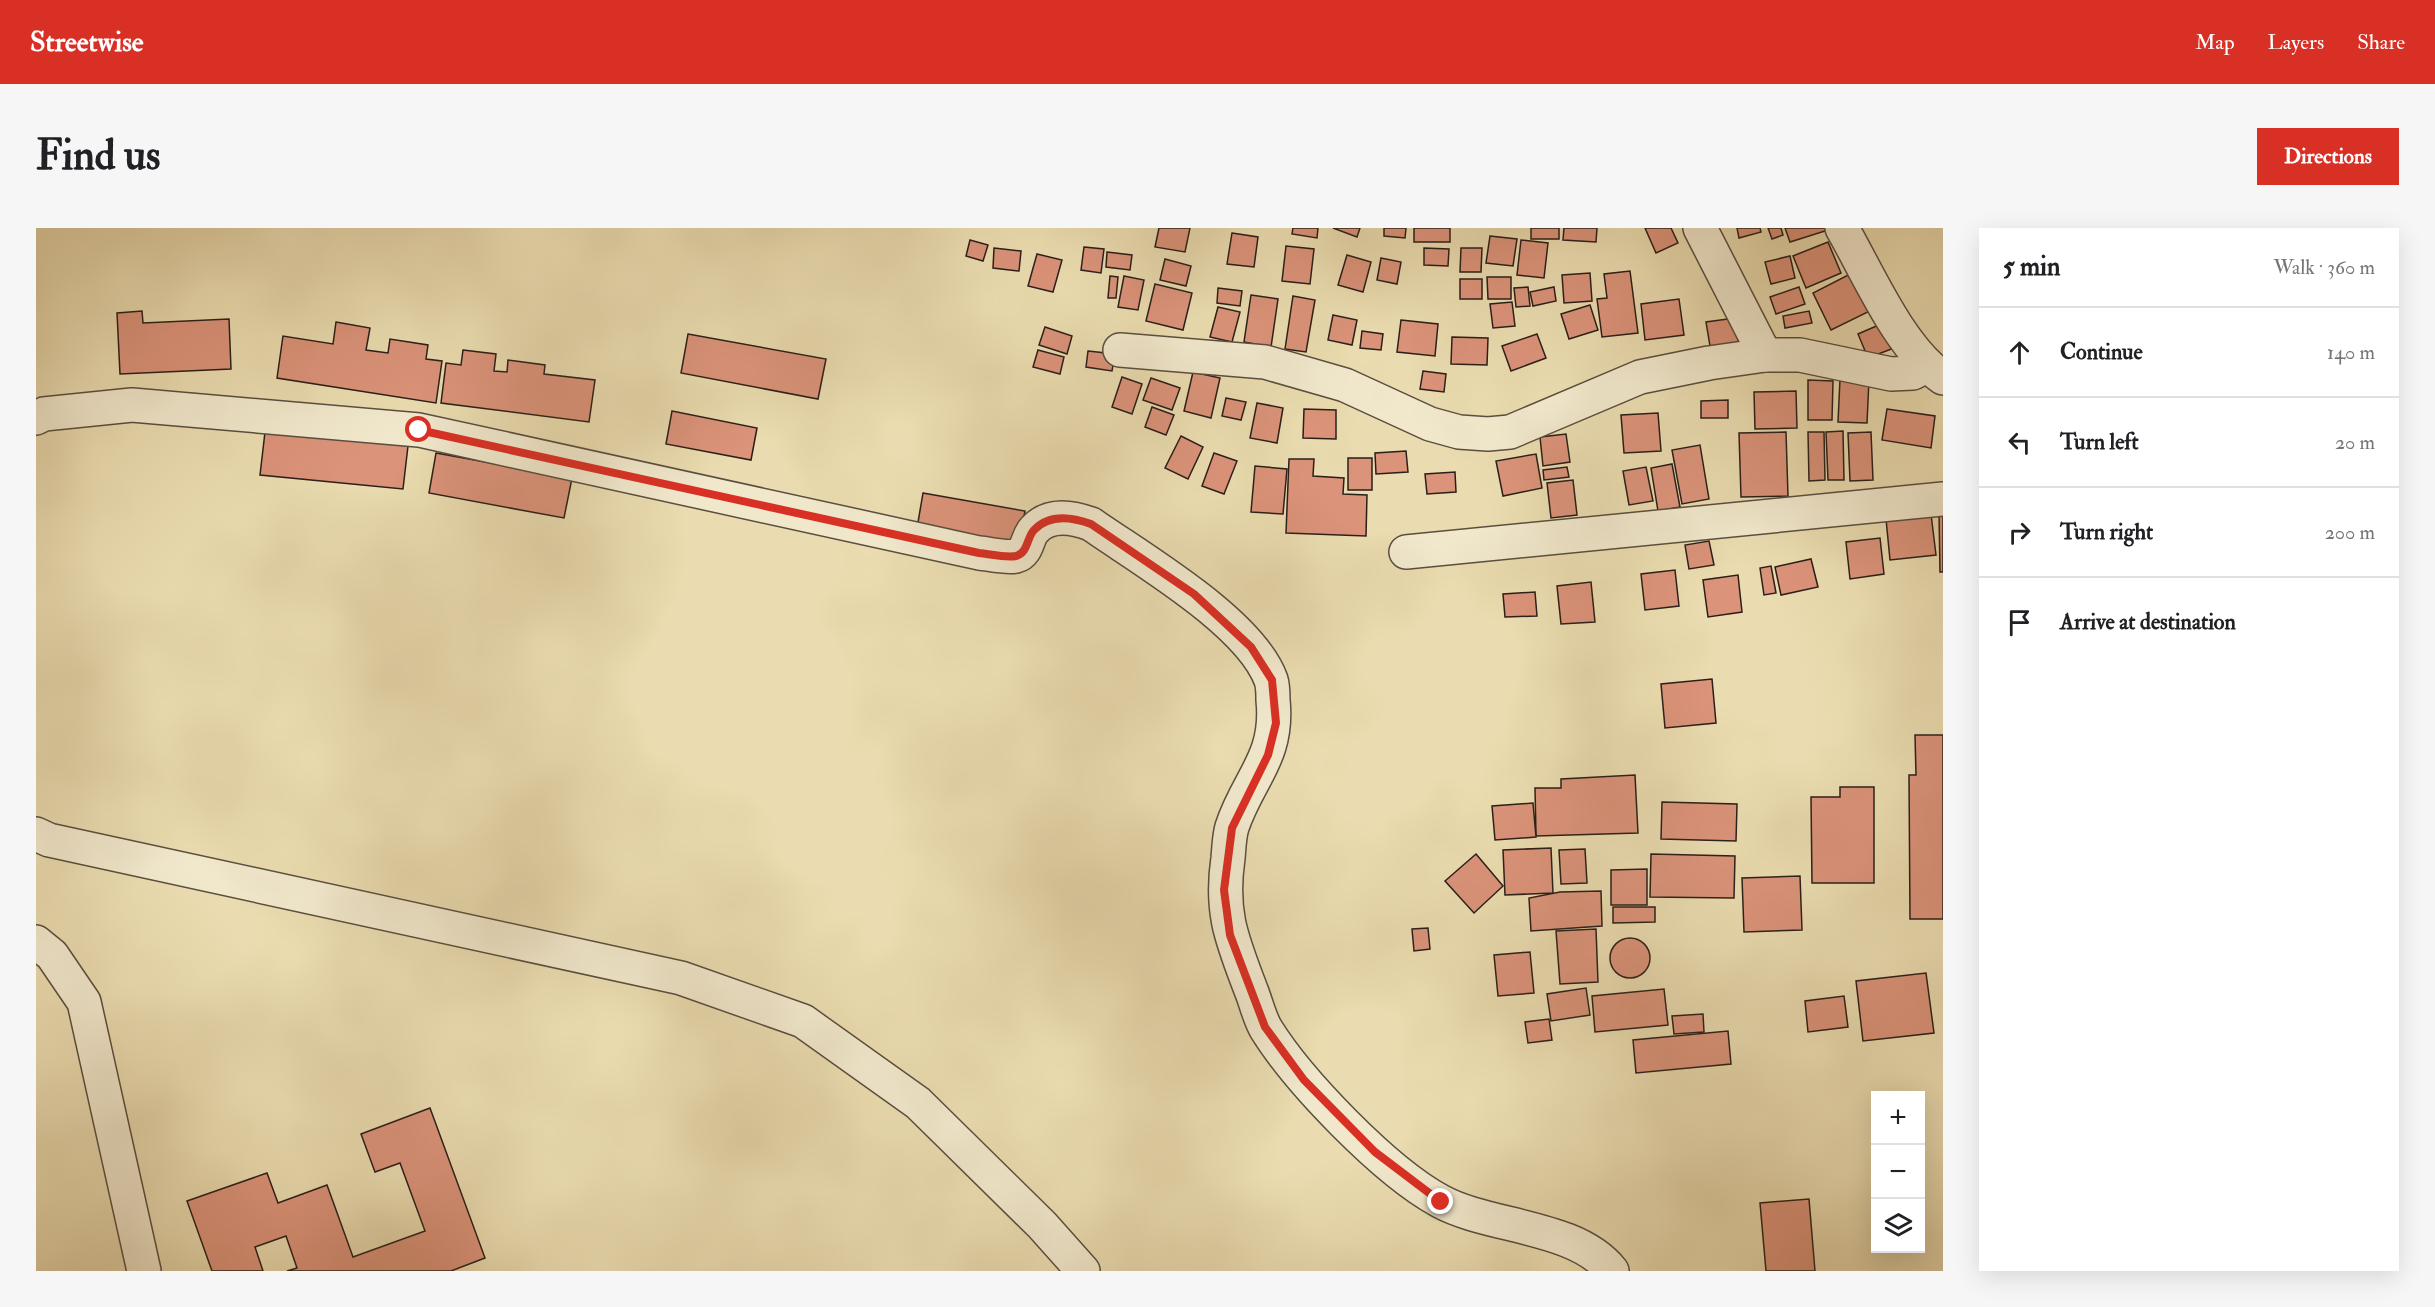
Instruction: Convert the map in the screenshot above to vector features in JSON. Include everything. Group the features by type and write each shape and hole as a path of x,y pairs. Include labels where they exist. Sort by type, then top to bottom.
{"street":[{"path":"1700,228 1765,355"},
{"path":"1842,228 1896,322 1935,372"},
{"path":"1120,350 1264,362 1345,385 1430,424 1459,432 1488,434 1510,432 1640,377 1765,355 1800,355 1891,374 1935,372"},
{"path":"36,418 44,414 132,405 419,430 987,554 1016,556 1023,552 1033,530 1050,519 1073,518 1091,524 1194,594 1251,647 1272,680 1276,723 1268,755 1232,828 1224,890 1230,935 1265,1027 1304,1080 1375,1152 1414,1184 1441,1202 1569,1241 1606,1263 1612,1271"},
{"path":"1406,552 1943,499"},
{"path":"36,834 49,840 681,978 803,1021 918,1103 1042,1225 1083,1271"},
{"path":"36,942 52,955 84,1002 144,1271"}],"building":[{"path":"1159,228 1190,228 1185,252 1155,247"},
{"path":"1293,228 1318,228 1317,238 1292,234"},
{"path":"1333,228 1360,228 1357,237"},
{"path":"1384,228 1406,228 1405,238 1384,236"},
{"path":"1414,228 1450,228 1450,242 1414,242"},
{"path":"1531,228 1559,228 1559,239 1531,239"},
{"path":"1564,228 1597,228 1596,242 1563,240"},
{"path":"1645,228 1671,228 1678,243 1656,253"},
{"path":"1737,228 1760,228 1761,232 1739,238"},
{"path":"1768,228 1781,228 1783,235 1772,239"},
{"path":"1785,228 1827,228 1828,230 1790,242"},
{"path":"1232,233 1258,237 1254,267 1227,264"},
{"path":"1490,236 1517,239 1513,266 1486,263"},
{"path":"970,240 988,245 983,261 966,256"},
{"path":"1521,240 1548,243 1544,278 1517,275"},
{"path":"1828,242 1841,273 1806,288 1793,256"},
{"path":"1286,246 1314,249 1310,284 1282,281"},
{"path":"1084,247 1104,249 1101,273 1081,270"},
{"path":"994,248 1021,251 1019,271 993,268"},
{"path":"1424,248 1449,249 1448,266 1424,265"},
{"path":"1461,248 1482,248 1481,272 1460,272"},
{"path":"1107,252 1132,255 1130,270 1106,267"},
{"path":"1037,254 1062,260 1053,292 1028,286"},
{"path":"1347,255 1371,262 1363,292 1338,285"},
{"path":"1790,256 1795,278 1771,284 1765,262"},
{"path":"1381,258 1401,262 1397,284 1377,280"},
{"path":"1165,259 1191,266 1186,286 1160,280"},
{"path":"1630,271 1638,333 1602,337 1597,299 1607,298 1604,274"},
{"path":"1854,272 1872,310 1831,330 1813,293"},
{"path":"1590,273 1592,301 1564,303 1562,275"},
{"path":"1110,276 1118,277 1116,298 1108,298"},
{"path":"1124,276 1144,280 1138,310 1118,307"},
{"path":"1487,277 1511,277 1511,299 1488,299"},
{"path":"1460,279 1482,279 1482,299 1460,299"},
{"path":"1155,284 1192,293 1183,330 1146,321"},
{"path":"1528,287 1530,306 1516,307 1514,288"},
{"path":"1554,287 1556,301 1533,306 1530,292"},
{"path":"1799,287 1805,304 1776,314 1770,297"},
{"path":"1218,288 1242,291 1240,306 1217,303"},
{"path":"1251,295 1278,299 1271,347 1244,342"},
{"path":"1293,296 1315,300 1306,352 1285,349"},
{"path":"1679,299 1684,335 1645,340 1641,304"},
{"path":"1512,302 1515,326 1493,328 1490,304"},
{"path":"1590,305 1598,330 1569,339 1561,314"},
{"path":"1218,307 1240,312 1232,342 1210,337"},
{"path":"142,311 143,323 229,319 231,369 120,374 117,313"},
{"path":"1809,311 1812,323 1785,328 1783,316"},
{"path":"1333,315 1357,320 1352,345 1328,340"},
{"path":"1735,318 1739,348 1711,352 1706,322"},
{"path":"1401,320 1438,324 1435,356 1397,352"},
{"path":"1888,321 1899,346 1868,358 1858,334"},
{"path":"336,322 370,328 366,350 388,353 390,339 428,345 426,359 442,361 436,403 277,378 283,336 333,344"},
{"path":"1045,327 1072,336 1067,354 1039,345"},
{"path":"1362,331 1383,334 1381,350 1360,348"},
{"path":"688,334 826,359 818,399 681,373"},
{"path":"1537,334 1546,358 1511,371 1502,346"},
{"path":"1452,337 1488,338 1487,365 1451,364"},
{"path":"463,350 496,354 494,371 507,372 508,360 545,365 544,374 595,380 589,422 441,403 446,363 461,365"},
{"path":"1038,350 1064,357 1060,374 1033,367"},
{"path":"1088,351 1115,354 1112,371 1086,367"},
{"path":"1423,371 1446,374 1444,392 1420,389"},
{"path":"1193,372 1220,378 1211,418 1184,411"},
{"path":"1122,377 1142,384 1132,414 1112,407"},
{"path":"1151,378 1180,388 1172,410 1143,400"},
{"path":"1840,379 1869,380 1867,423 1838,422"},
{"path":"1808,380 1833,381 1832,420 1808,420"},
{"path":"1796,391 1797,428 1755,429 1754,392"},
{"path":"1226,398 1246,402 1241,420 1222,416"},
{"path":"1728,400 1728,418 1701,418 1701,401"},
{"path":"1257,403 1283,408 1277,443 1250,438"},
{"path":"1152,407 1174,415 1166,435 1145,427"},
{"path":"1304,409 1336,410 1336,439 1303,438"},
{"path":"1887,409 1935,416 1931,448 1882,440"},
{"path":"672,411 757,428 751,460 666,444"},
{"path":"1658,413 1661,451 1624,453 1621,415"},
{"path":"1843,431 1844,480 1828,480 1826,432"},
{"path":"265,432 408,446 403,489 260,475"},
{"path":"1786,432 1788,496 1741,497 1739,433"},
{"path":"1808,432 1824,432 1825,480 1809,481"},
{"path":"1871,432 1873,480 1850,481 1848,433"},
{"path":"1566,434 1570,462 1543,466 1540,437"},
{"path":"1181,436 1203,447 1188,479 1165,468"},
{"path":"1700,445 1709,499 1682,504 1672,450"},
{"path":"1406,451 1408,472 1376,474 1375,453"},
{"path":"436,453 572,478 564,518 429,493"},
{"path":"1214,453 1237,461 1224,494 1202,486"},
{"path":"1536,454 1542,488 1503,496 1496,461"},
{"path":"1348,458 1372,458 1372,490 1348,490"},
{"path":"1289,459 1314,459 1313,476 1344,478 1343,494 1367,495 1366,536 1286,533"},
{"path":"1672,464 1680,507 1658,511 1651,468"},
{"path":"1255,466 1287,469 1283,514 1251,512"},
{"path":"1567,467 1569,477 1544,480 1543,470"},
{"path":"1646,467 1653,501 1629,505 1623,471"},
{"path":"1455,472 1456,492 1427,494 1425,474"},
{"path":"1573,480 1577,515 1551,518 1547,483"},
{"path":"923,493 1025,511 1018,551 916,534"},
{"path":"1939,513 1943,513 1943,572 1940,572"},
{"path":"1931,514 1936,555 1890,560 1886,519"},
{"path":"1880,538 1884,574 1850,579 1846,542"},
{"path":"1709,541 1714,565 1689,569 1685,545"},
{"path":"1811,559 1818,587 1781,595 1775,567"},
{"path":"1771,566 1776,593 1764,595 1760,568"},
{"path":"1675,570 1679,606 1645,610 1641,574"},
{"path":"1738,575 1742,612 1708,617 1703,580"},
{"path":"1591,582 1595,622 1561,624 1557,586"},
{"path":"1535,592 1537,616 1505,617 1503,594"},
{"path":"1712,679 1716,723 1665,728 1661,684"},
{"path":"1915,735 1943,735 1943,919 1910,919 1909,775 1916,775"},
{"path":"1635,775 1638,833 1536,836 1535,788 1561,788 1561,779"},
{"path":"1840,787 1874,787 1874,883 1812,883 1811,797 1840,797"},
{"path":"1662,802 1737,804 1736,841 1661,839"},
{"path":"1533,803 1536,837 1495,840 1492,806"},
{"path":"1551,848 1553,893 1505,895 1503,850"},
{"path":"1585,849 1587,883 1561,884 1559,850"},
{"path":"1476,854 1503,886 1474,913 1445,881"},
{"path":"1651,854 1735,856 1734,898 1650,897"},
{"path":"1647,869 1647,905 1611,905 1611,870"},
{"path":"1800,876 1802,930 1744,932 1742,878"},
{"path":"1601,891 1602,926 1531,931 1529,898 1560,892"},
{"path":"1613,907 1655,907 1655,922 1613,923"},
{"path":"1428,928 1430,949 1414,951 1412,929"},
{"path":"1596,929 1598,982 1560,984 1556,931"},
{"path":"1630,938 1644,944 1650,958 1644,972 1630,978 1616,972 1610,958 1616,944"},
{"path":"1530,952 1534,993 1498,996 1494,955"},
{"path":"1926,973 1934,1033 1863,1041 1856,981"},
{"path":"1586,988 1590,1015 1551,1021 1547,994"},
{"path":"1664,989 1668,1025 1595,1032 1592,996"},
{"path":"1844,996 1848,1027 1808,1032 1805,1001"},
{"path":"1703,1014 1704,1032 1674,1034 1672,1016"},
{"path":"1549,1019 1552,1040 1528,1043 1525,1022"},
{"path":"1728,1031 1731,1064 1636,1073 1633,1040"},
{"path":"430,1108 485,1258 451,1271 287,1271 297,1268 286,1236 255,1247 263,1271 212,1271 187,1201 267,1173 278,1203 327,1185 353,1257 425,1231 400,1163 375,1172 361,1134"},
{"path":"1809,1199 1815,1271 1766,1271 1760,1203"}],"route":[{"path":"419,430 979,553 1016,556 1023,552 1033,530 1050,519 1073,518 1091,524 1194,594 1251,647 1272,680 1276,723 1268,755 1232,828 1224,890 1230,935 1265,1027 1304,1080 1375,1152 1414,1184 1441,1202"}]}
